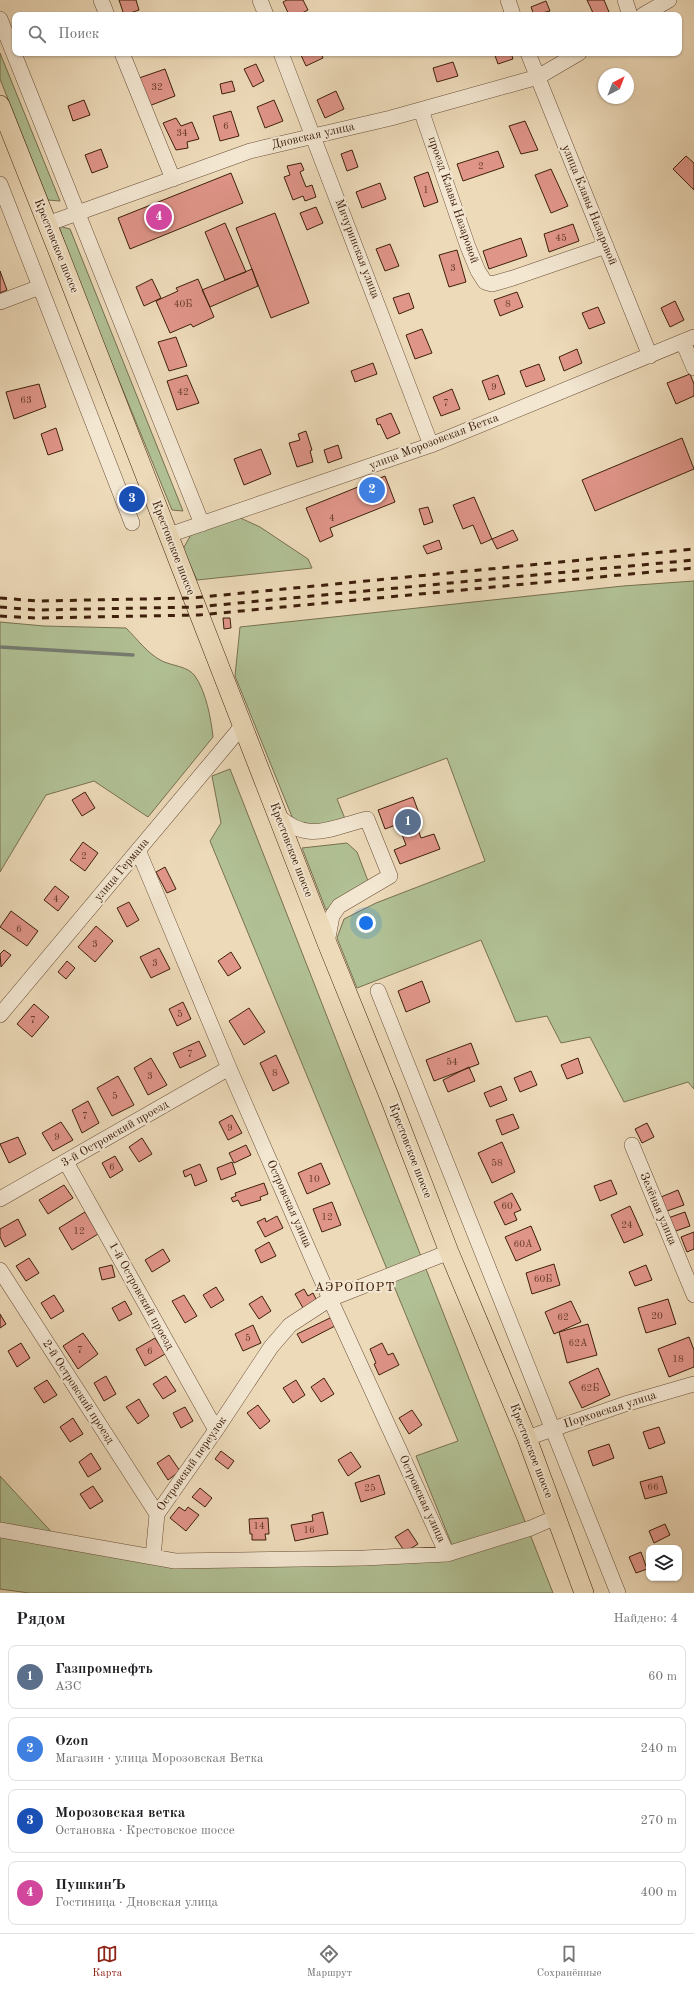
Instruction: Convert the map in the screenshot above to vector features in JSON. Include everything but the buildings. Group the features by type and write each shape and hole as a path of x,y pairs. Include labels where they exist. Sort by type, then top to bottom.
{"main road":[{"name":"Крестовское шоссе","path":"0,105 449,1252 527,1438 584,1593"}],"street":[{"path":"101,0 106,12"},
{"path":"260,0 265,12"},
{"path":"508,0 512,12"},
{"path":"625,0 629,12"},
{"path":"649,12 669,0"},
{"path":"0,19 12,49"},
{"path":"15,56 202,524"},
{"path":"123,56 173,179"},
{"name":"Мичуринская улица","path":"282,56 431,445"},
{"name":"улица Клавы Назаровой","path":"529,56 650,356"},
{"name":"Дновская улица","path":"47,224 250,152 421,110 538,77 574,56"},
{"name":"проезд Клавы Назаровой","path":"421,110 468,246 478,271 485,282 492,284 513,278 606,246"},
{"path":"0,184 132,523"},
{"path":"0,302 40,287"},
{"path":"688,340 694,368"},
{"name":"улица Морозовская Ветка","path":"169,535 431,445 688,340"},
{"name":"улица Германа","path":"0,1015 243,725"},
{"path":"277,814 288,825 300,831 313,833 367,818 390,876 339,906 332,916 327,943"},
{"name":"Островская улица","path":"138,850 229,1068 330,1299 447,1554"},
{"path":"378,991 618,1593"},
{"name":"3-й Островский проезд","path":"0,1199 229,1068"},
{"name":"Зелёная улица","path":"632,1145 694,1295"},
{"name":"1-й Островский проезд","path":"66,1162 216,1430"},
{"name":"Островский переулок","path":"154,1557 156,1514 216,1430 271,1347 290,1325 330,1299 449,1252"},
{"name":"2-й Островский проезд","path":"0,1270 156,1514"},
{"name":"Порховская улица","path":"527,1438 625,1404 694,1384"},
{"path":"0,1530 175,1561 364,1558 447,1554 531,1528 556,1517"}],"green space":[{"path":"0,53 60,201 48,200 0,79"},
{"path":"59,226 70,229 183,511 172,510 72,266"},
{"path":"236,516 260,527 308,559 312,568 197,580 183,549 193,531"},
{"path":"694,581 694,1089 688,1082 624,1102 590,1037 561,1043 547,1016 516,1022 481,940 357,988 337,938 344,919 376,903 485,861 447,758 337,799 350,831 299,834 235,676 240,627 623,586"},
{"path":"0,622 44,626 126,628 147,650 157,658 166,663 188,670 195,676 205,697 213,737 148,817 94,781 46,795 0,872"},
{"path":"230,769 553,1593 29,1593 0,1589 0,1476 68,1550 146,1559 454,1550 416,1456 458,1441 210,841 221,823 212,776"},
{"path":"347,843 357,852 368,881 326,910 302,848"}],"waterway":[{"path":"0,647 133,655"}],"railway":[{"path":"0,598 38,601 192,598 694,549"},
{"path":"0,607 36,610 196,607 694,560"},
{"path":"0,616 37,618 199,615 694,568"}],"place":[{"name":"ПушкинЪ","path":"159,217"},
{"name":"Ozon","path":"372,490"},
{"name":"Морозовская ветка","path":"132,499"},
{"name":"Газпромнефть","path":"408,822"}],"district":[{"name":"АЭРОПОРТ","path":"355,1287"}]}
